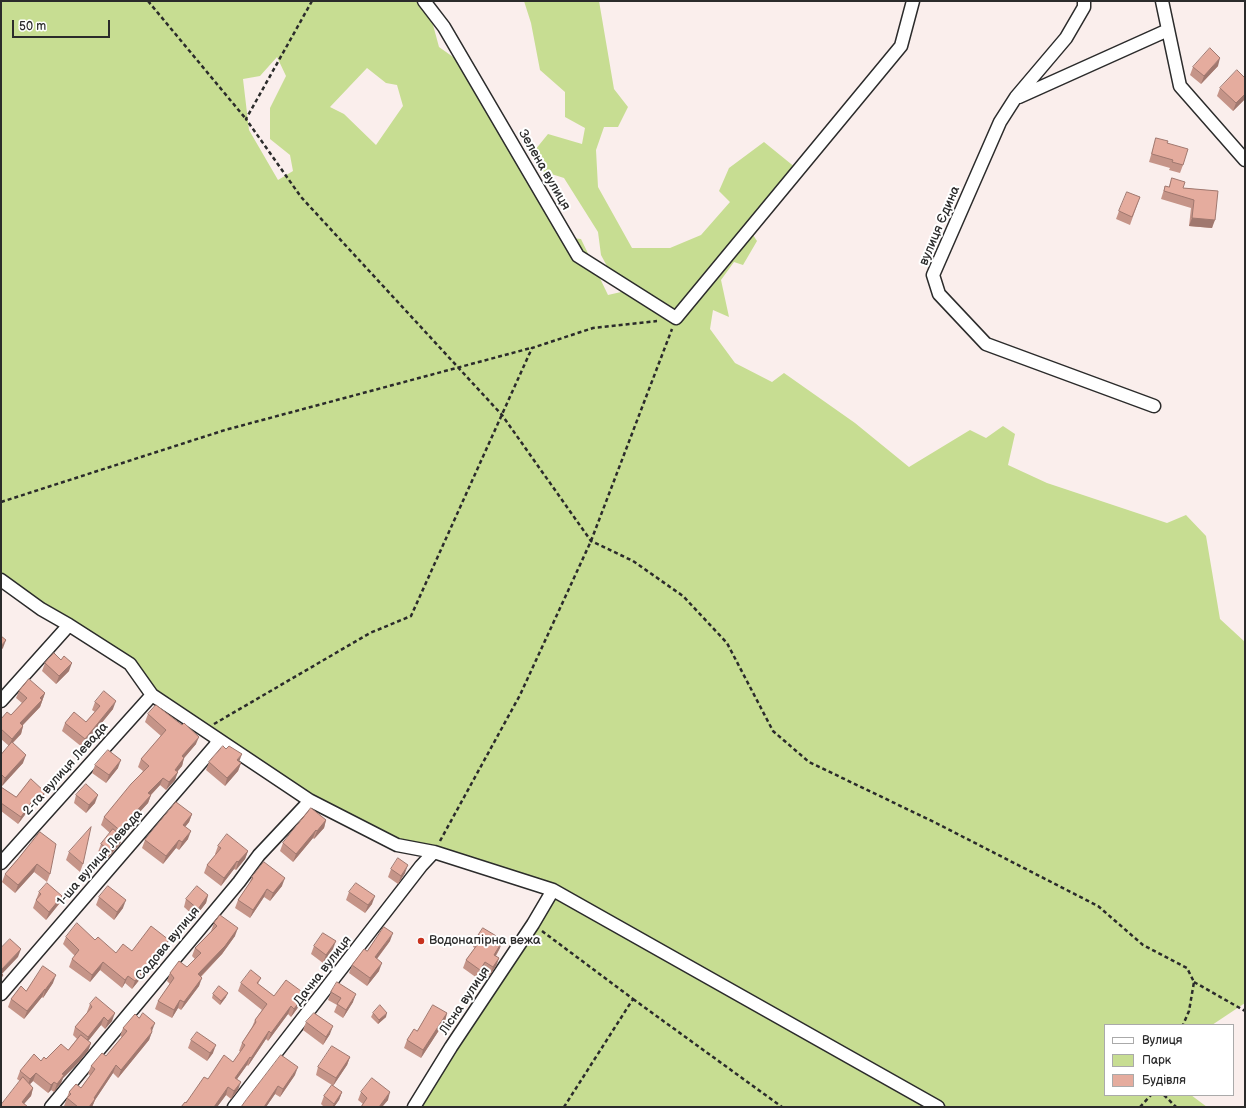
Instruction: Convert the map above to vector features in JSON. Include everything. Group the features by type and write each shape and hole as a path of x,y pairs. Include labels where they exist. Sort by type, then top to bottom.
{"street":[{"name":"Зелена вулиця","path":"424,1 444,27 578,256 676,318"},
{"path":"676,318 901,46 913,1"},
{"name":"вулиця Єдина","path":"1084,1 1084,7 1066,38 1016,98 1000,122 933,275 939,294 986,344 1154,406"},
{"path":"1162,1 1180,86 1245,160"},
{"path":"1016,98 1168,30"},
{"path":"1,580 41,609 130,664 152,695 309,800 397,845 434,852 553,890 938,1107"},
{"path":"1,700 69,625"},
{"name":"2-га вулиця Левада","path":"1,863 152,695"},
{"name":"1-ша вулиця Левада","path":"1,994 215,746 218,739"},
{"name":"Садова вулиця","path":"51,1107 259,856 309,800"},
{"name":"Дачна вулиця","path":"234,1107 416,872 434,852"},
{"name":"Лісна вулиця","path":"414,1107 451,1047 533,924 553,890"}],"path":[{"path":"148,1 246,119 302,196 502,415 591,541 632,561 683,596 726,643 773,731 809,762 936,822 1098,906 1142,945 1187,968 1194,982 1245,1011"},
{"path":"246,119 312,1"},
{"path":"1,502 226,430 532,348 593,328 676,318 591,541 520,695 434,852"},
{"path":"204,730 370,633 410,616 532,348"},
{"path":"533,924 632,999 782,1107"},
{"path":"1183,1024 1189,1011 1194,982"},
{"path":"564,1107 632,999"},
{"path":"1140,1107 1150,1096"},
{"path":"1165,1096 1176,1107"}],"green space":[{"path":"1,1 420,1 429,10 439,47 470,69 571,238 581,239 608,295 621,292 601,255 598,232 564,178 542,171 535,150 548,134 582,144 585,128 565,117 565,92 540,70 531,23 524,1 599,1 614,89 628,107 618,127 604,127 596,150 598,187 632,248 670,248 701,235 730,202 719,191 729,168 764,142 796,168 747,226 757,241 743,265 734,262 721,280 729,317 713,310 710,329 735,363 772,382 784,373 855,423 909,467 970,430 986,438 1003,426 1015,434 1008,465 1047,483 1167,523 1186,515 1206,536 1220,619 1245,642 1245,1003 1214,1024 1104,1024 1104,1096 1192,1096 1207,1107 414,1107 553,890 397,845 309,800 177,713 130,664 1,580","holes":["277,57 286,76 270,108 270,139 290,155 293,171 278,180 249,130 243,79 260,76","367,68 386,83 397,85 403,106 376,145 344,114 330,107"]}],"building":[{"path":"1210,48 1220,58 1204,76 1193,67"},
{"path":"1237,70 1245,78 1245,94 1236,103 1220,88"},
{"path":"1156,138 1188,149 1183,165 1172,162 1173,160 1152,154"},
{"path":"1172,178 1185,182 1183,188 1218,191 1215,220 1192,218 1194,200 1164,191 1165,186 1169,187"},
{"path":"1127,192 1140,197 1132,217 1119,211"},
{"path":"1,636 6,640 1,646"},
{"path":"54,653 61,660 64,656 72,663 59,676 45,663"},
{"path":"29,679 45,693 40,698 42,700 20,723 23,726 12,739 1,729 1,719 7,712 11,715 27,698 19,691"},
{"path":"104,691 116,701 85,739 65,723 74,712 86,722 100,706 95,702"},
{"path":"156,705 182,725 184,723 199,737 182,756 184,758 175,770 178,772 169,782 163,778 148,793 151,795 131,817 134,819 123,833 104,817 131,784 149,766 141,759 166,730 148,714"},
{"path":"12,742 26,755 5,778 1,774 1,755"},
{"path":"223,746 226,749 229,746 242,754 237,760 241,763 227,778 209,762"},
{"path":"108,750 121,760 109,775 95,765"},
{"path":"31,779 45,792 38,800 35,797 21,817 1,803 1,787 16,797"},
{"path":"86,784 98,795 89,805 76,795"},
{"path":"176,802 192,814 183,825 191,831 182,842 179,840 166,856 145,840"},
{"path":"311,808 326,820 296,854 283,843"},
{"path":"91,827 83,864 69,852"},
{"path":"113,829 122,836 110,851 101,844"},
{"path":"40,832 56,844 50,874 37,864 18,885 5,874"},
{"path":"227,834 248,851 238,862 237,861 224,878 207,865 221,848 218,846"},
{"path":"398,858 408,865 401,876 391,869"},
{"path":"264,862 285,878 273,893 267,889 253,910 238,900 253,878 252,877"},
{"path":"47,883 62,896 49,912 36,900 41,894 39,892"},
{"path":"356,883 375,896 368,905 349,892"},
{"path":"108,886 126,900 117,912 99,897"},
{"path":"197,886 208,895 198,909 186,899"},
{"path":"220,915 238,928 225,946 198,974 202,978 184,1002 180,1000 174,1010 158,1001 174,978 170,973 179,961 187,967 201,953 195,948 217,926 214,923"},
{"path":"77,923 95,940 98,937 116,953 123,944 132,951 151,926 169,940 135,981 128,976 125,980 103,962 92,975 72,959 79,950 66,937"},
{"path":"384,927 393,933 375,957 382,963 370,978 352,965 364,949 367,951"},
{"path":"483,928 503,940 494,955 499,958 493,967 485,962 480,970 466,960 480,941 476,939"},
{"path":"323,933 336,941 326,955 314,946"},
{"path":"10,939 21,949 1,970 1,948"},
{"path":"43,966 56,975 27,1011 11,999 21,986 26,991"},
{"path":"251,970 261,978 257,983 274,996 286,980 305,994 294,1009 291,1006 271,1033 269,1031 251,1058 250,1057 235,1078 241,1082 234,1091 228,1087 214,1107 181,1107 185,1102 186,1103 204,1077 208,1079 224,1055 233,1062 245,1045 242,1043 256,1022 255,1020 267,1004 241,983"},
{"path":"337,982 356,994 346,1010 337,1004 341,998 331,992"},
{"path":"219,986 228,993 221,1001 213,994"},
{"path":"96,997 115,1013 108,1021 104,1017 88,1037 75,1027 92,1007 90,1004"},
{"path":"380,1005 387,1013 379,1020 373,1013"},
{"path":"433,1005 447,1013 423,1050 407,1040 414,1029 417,1031"},
{"path":"143,1013 155,1023 151,1028 152,1032 121,1070 116,1065 89,1107 78,1107 67,1098 71,1094 69,1092 76,1084 81,1088 95,1069 91,1066 102,1053 106,1056 127,1031 123,1028 135,1014 139,1018"},
{"path":"314,1013 333,1026 326,1037 306,1022"},
{"path":"197,1032 216,1045 210,1053 191,1040"},
{"path":"81,1035 91,1043 62,1074 64,1075 57,1084 54,1082 51,1085 36,1073 30,1079 20,1071 34,1054 41,1061 44,1057 46,1059 61,1044 68,1050"},
{"path":"332,1046 350,1057 336,1078 318,1067"},
{"path":"281,1055 298,1067 283,1089 278,1086 264,1107 241,1107 246,1100"},
{"path":"23,1077 33,1088 22,1102 28,1107 1,1107 1,1105"},
{"path":"372,1078 390,1092 379,1107 361,1107 367,1098 361,1092"},
{"path":"332,1085 342,1092 334,1104 324,1096"}],"place":[{"name":"Водонапірна вежа","path":"421,941"}]}
